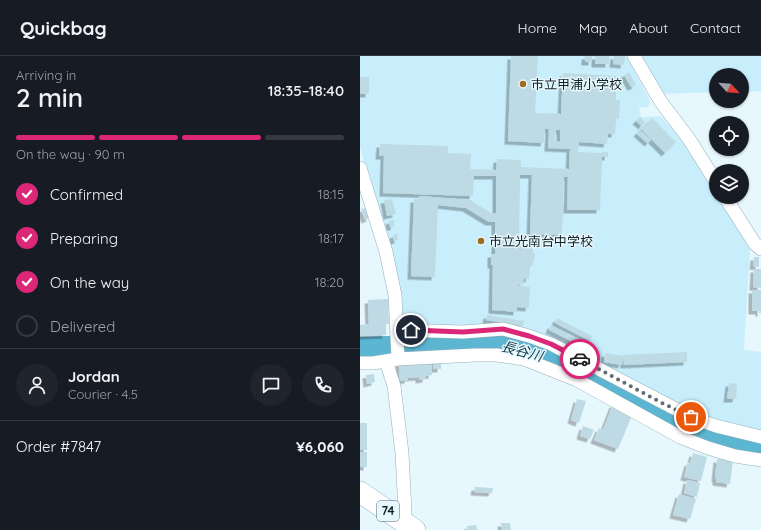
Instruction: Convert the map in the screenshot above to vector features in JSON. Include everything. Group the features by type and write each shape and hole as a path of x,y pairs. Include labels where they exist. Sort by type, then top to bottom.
{"main road":[{"name":"74","path":"360,492 408,525"}],"street":[{"path":"634,56 661,102 689,140 709,171"},
{"path":"360,168 386,252 395,295 396,348 394,386 402,453 405,512 408,525"},
{"path":"729,204 755,244 761,249"},
{"path":"360,363 372,363 396,348 463,332 503,329 529,336 566,351 691,417 744,434 761,436"},
{"path":"396,348 498,355 524,359 577,380 680,437 708,448 735,456 761,460"}],"shaded area":[{"path":"360,56 627,56 650,101 648,107 639,108 641,117 661,116 680,138 709,183 709,204 722,204 750,247 744,350 761,352 761,434 690,412 602,366 599,359 549,338 404,327 400,322 360,146"},
{"path":"638,56 761,56 761,91 749,92 749,68 709,68 709,92 661,94"}],"building":[{"path":"511,56 538,56 535,113 561,114 563,73 616,76 616,100 620,100 619,119 616,118 615,134 608,134 607,144 579,142 578,152 608,152 608,157 602,157 600,210 567,210 568,177 564,177 562,235 530,234 532,175 520,175 519,245 527,245 527,247 532,247 535,256 532,266 530,266 529,279 524,278 523,285 519,284 518,286 530,287 529,308 517,307 517,312 492,310 493,265 491,265 491,254 495,254 495,222 489,222 466,208 438,205 435,277 411,276 414,199 419,199 419,196 470,200 491,213 496,213 496,176 474,176 473,196 383,193 384,156 379,156 380,144 448,146 448,153 471,154 470,169 496,170 497,159 521,160 521,167 569,169 570,149 548,148 549,129 545,129 544,143 508,141","holes":["556,130 560,130 560,142 555,141"]},
{"path":"585,56 592,56 592,62 585,62"},
{"path":"595,56 609,56 609,64 595,64"},
{"path":"614,56 625,56 624,65 613,64"},
{"path":"629,72 636,85 631,87 624,75"},
{"path":"360,77 369,77 369,94 360,94"},
{"path":"640,117 645,122 642,126 636,121"},
{"path":"652,118 676,142 665,153 641,129"},
{"path":"640,130 651,140 648,143 637,133"},
{"path":"392,199 396,214 387,216 384,200"},
{"path":"366,208 370,218 365,220 361,209"},
{"path":"394,220 394,227 390,227 389,221"},
{"path":"397,234 398,240 394,241 393,235"},
{"path":"754,257 759,257 759,267 753,266"},
{"path":"754,269 761,269 761,288 753,287"},
{"path":"752,290 761,290 761,313 759,313 759,311 752,311"},
{"path":"388,299 389,324 386,324 386,335 360,336 360,325 369,324 368,300"},
{"path":"487,315 524,321 523,326 486,320"},
{"path":"557,318 592,336 590,341 555,323"},
{"path":"551,325 589,344 587,349 549,330"},
{"path":"687,352 687,362 624,365 623,355"},
{"path":"605,353 623,356 622,365 604,362"},
{"path":"433,359 441,359 441,369 433,369"},
{"path":"432,361 432,375 426,376 426,379 419,380 419,377 408,378 408,380 400,381 399,363"},
{"path":"374,374 375,382 367,384 366,375"},
{"path":"729,383 737,384 736,399 727,399"},
{"path":"577,399 586,401 579,423 571,420"},
{"path":"613,404 633,413 618,449 594,440 599,428 603,430"},
{"path":"360,423 367,423 367,450 360,450"},
{"path":"583,426 594,430 590,439 580,436"},
{"path":"360,452 367,452 367,467 360,467"},
{"path":"693,453 707,457 701,481 684,477 688,462 690,463"},
{"path":"717,459 733,460 730,484 716,482"},
{"path":"687,480 700,483 697,497 684,493"},
{"path":"475,487 493,488 492,493 474,492"},
{"path":"679,494 696,499 690,519 673,515"},
{"path":"501,523 510,523 511,530 502,530"},
{"path":"476,525 477,530 468,530 467,526"}],"waterway":[{"name":"長谷川","path":"360,349 499,344 526,349 547,356 582,372 687,427 712,438 741,445 761,447"}],"way so far":[{"path":"580,359 691,417"}],"place":[{"name":"市立甲浦小学校","path":"523,84"},
{"name":"市立光南台中学校","path":"481,241"}],"route":[{"path":"411,330 463,332 503,329 551,344 580,359"}]}
